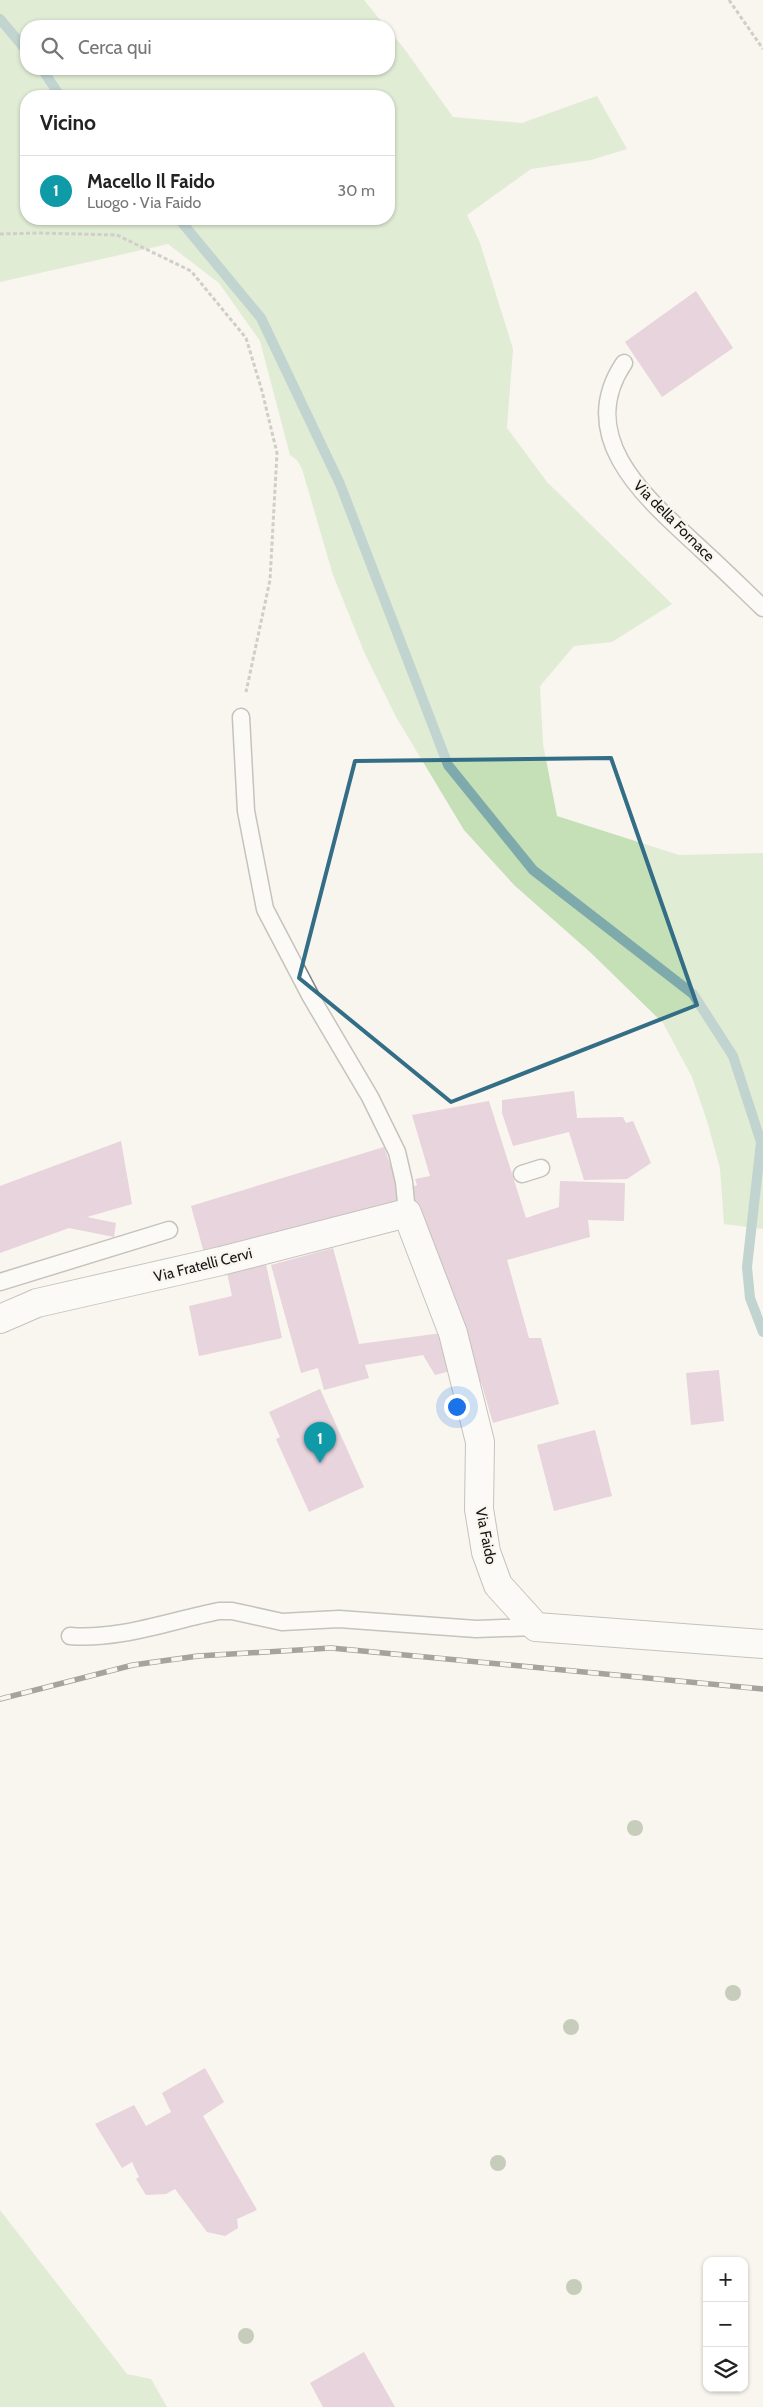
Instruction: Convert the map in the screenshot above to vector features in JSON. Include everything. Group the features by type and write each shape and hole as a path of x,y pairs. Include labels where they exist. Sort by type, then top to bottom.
{"street":[{"name":"Via Fratelli Cervi","path":"0,1319 37,1304 221,1261 406,1213"},
{"name":"Via Faido","path":"406,1213 453,1332 480,1442 479,1509 486,1552 498,1584 536,1626"},
{"path":"536,1626 763,1644"}],"lane":[{"name":"Via della Fornace","path":"624,363 612,388 608,410 612,442 623,468 651,502 763,608"},
{"path":"241,717 246,811 265,909 311,997 370,1097 397,1152 404,1182 406,1213"},
{"path":"522,1174 541,1168"},
{"path":"0,1282 169,1230"},
{"path":"70,1636 89,1638 122,1633 218,1611 232,1611 282,1622 338,1619 476,1629 536,1626"}],"path":[{"path":"729,0 763,49"},
{"path":"0,234 117,235 191,271 246,338 277,453 270,580 241,717"}],"highlighted area":[{"path":"611,758 697,1005 451,1102 299,978 355,761"}],"green space":[{"path":"0,0 364,0 380,20 20,20 20,75 395,75 395,38 453,117 522,123 597,96 627,149 591,160 531,169 467,215 480,243 513,349 507,428 547,482 672,604 612,642 574,646 540,686 543,744 557,816 679,855 763,853 763,1229 724,1224 720,1168 707,1121 692,1077 663,1023 590,952 514,885 464,830 396,717 365,654 333,575 302,469 297,460 290,455 260,341 219,283 168,244 0,282"},
{"path":"0,2210 127,2374 151,2379 167,2407 0,2407"}],"building":[{"path":"696,291 733,348 662,397 625,342"},
{"path":"574,1091 577,1118 623,1117 626,1123 633,1121 651,1163 627,1179 584,1180 569,1132 513,1146 502,1113 502,1100"},
{"path":"489,1101 526,1218 559,1207 560,1181 625,1183 624,1221 588,1220 590,1237 507,1260 529,1338 541,1338 559,1404 493,1423 481,1382 471,1386 409,1188 417,1185 415,1179 430,1176 412,1115"},
{"path":"121,1141 132,1204 87,1217 116,1223 114,1237 69,1228 0,1253 0,1186"},
{"path":"384,1147 403,1202 206,1260 191,1206"},
{"path":"333,1248 359,1344 442,1333 458,1369 435,1375 423,1355 365,1365 369,1378 324,1390 318,1368 301,1373 271,1265"},
{"path":"265,1260 282,1338 199,1356 189,1306 232,1296 226,1268"},
{"path":"719,1370 724,1421 691,1425 686,1373"},
{"path":"320,1389 364,1487 309,1512 276,1439 280,1437 269,1412"},
{"path":"595,1430 612,1496 554,1511 537,1445"},
{"path":"205,2068 224,2102 203,2116 257,2210 237,2219 238,2228 225,2236 207,2232 175,2189 166,2194 146,2195 136,2179 139,2177 132,2162 122,2168 95,2124 134,2105 146,2126 171,2112 162,2093"},
{"path":"364,2352 395,2407 323,2407 310,2383"}],"waterway":[{"path":"0,19 20,43"},
{"path":"46,75 56,90"},
{"path":"184,225 261,318 340,484 448,765 533,870 693,994 733,1056 761,1142 747,1267 750,1298 763,1332"}],"railway":[{"path":"0,1699 133,1665 198,1656 331,1648 763,1689"}],"place":[{"name":"Macello Il Faido","path":"320,1463"}]}
